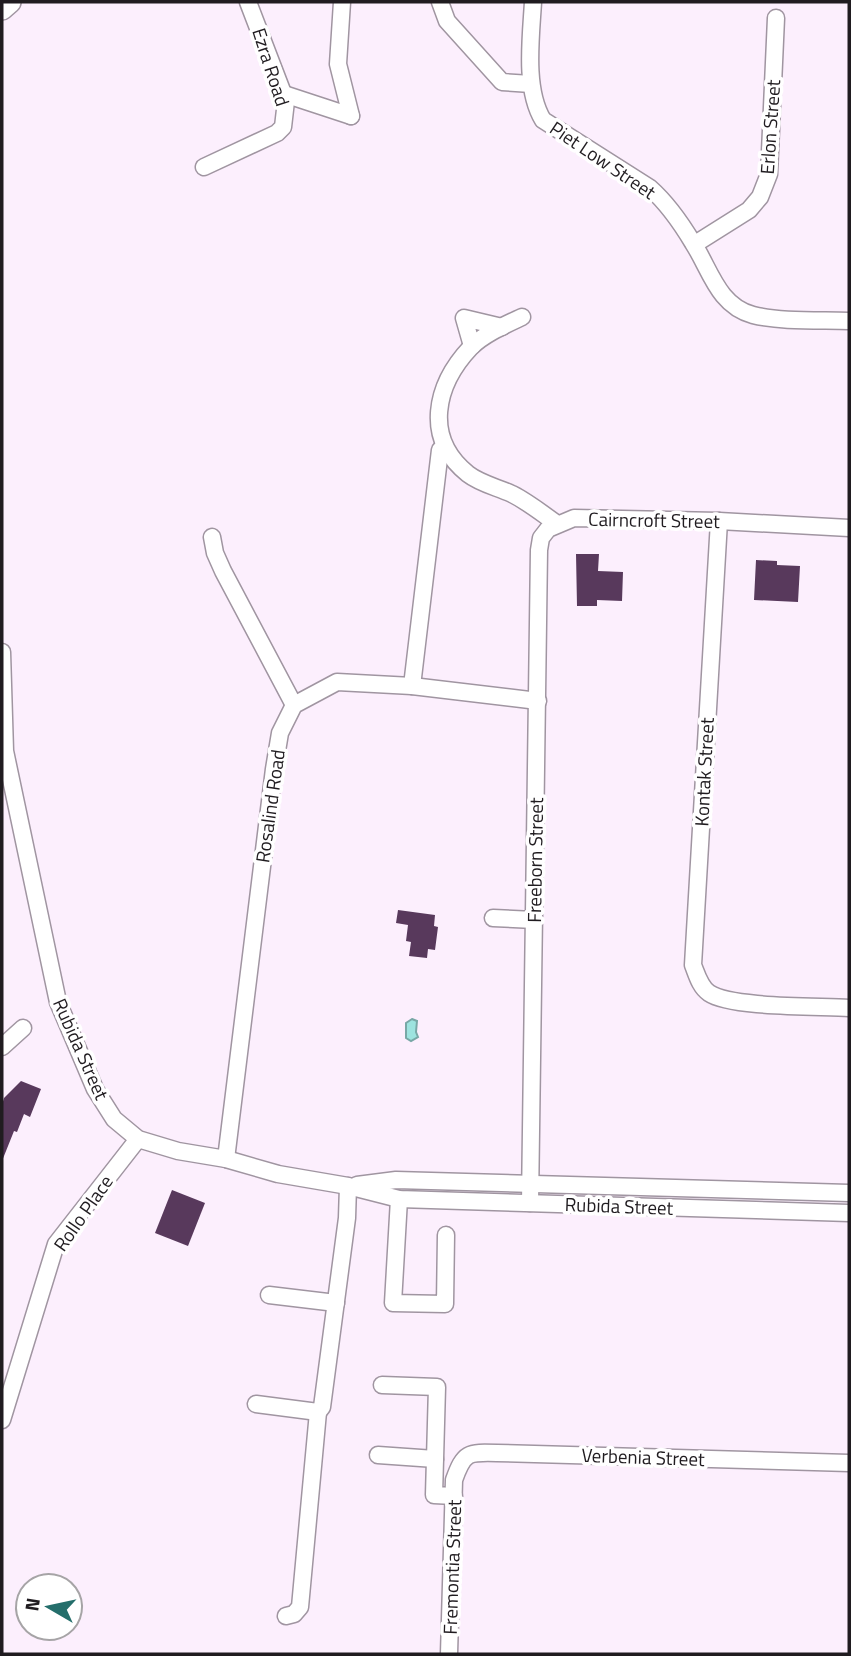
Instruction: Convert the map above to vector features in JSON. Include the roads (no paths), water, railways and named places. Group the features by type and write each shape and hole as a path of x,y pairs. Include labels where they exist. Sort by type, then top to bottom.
{"main road":[{"path":"2,9 10,2"}],"street":[{"name":"Ezra Road","path":"204,167 277,134 283,127 286,116 284,93 248,2"},
{"path":"284,93 351,116 338,64 342,2"},
{"path":"440,2 447,21 502,82 531,84"},
{"name":"Piet Low Street","path":"533,2 531,84 534,102 544,120 662,198 695,244 719,290 735,308 753,315 849,321"},
{"name":"Erlon Street","path":"695,244 749,210 760,197 769,174 776,18"},
{"path":"522,317 472,346 444,386 439,407 442,438 453,459 468,474 512,494 557,524"},
{"path":"472,346 464,318 502,327"},
{"path":"412,686 440,450"},
{"name":"Cairncroft Street","path":"557,524 574,518 719,521 849,528"},
{"name":"Kontak Street","path":"719,521 693,965 701,984 708,992 733,1002 849,1008"},
{"name":"Freeborn Street","path":"530,1203 539,550 541,538 548,529 557,524"},
{"path":"212,537 223,571 294,705 337,682 412,686 538,701"},
{"name":"Rubida Street","path":"2,652 5,751 58,1002 95,1089 114,1119 138,1139 278,1174 348,1186 399,1199 849,1213"},
{"name":"Rosalind Road","path":"226,1159 274,769 280,733 294,705"},
{"path":"493,918 534,920"},
{"path":"2,1047 23,1028"},
{"name":"Rollo Place","path":"2,1420 56,1244 138,1139"},
{"name":"Rubida Street","path":"348,1186 396,1180 849,1193"},
{"path":"286,1616 294,1614 300,1607 318,1412 324,1400 347,1218 348,1186"},
{"path":"399,1199 393,1303 445,1304 446,1235"},
{"path":"269,1295 336,1303"},
{"path":"382,1385 437,1387 434,1495 454,1488"},
{"path":"256,1404 318,1412"},
{"name":"Verbenia Street","path":"454,1488 461,1460 474,1452 849,1464"},
{"path":"377,1455 435,1459"},
{"name":"Fremontia Street","path":"449,1654 454,1488"}]}
